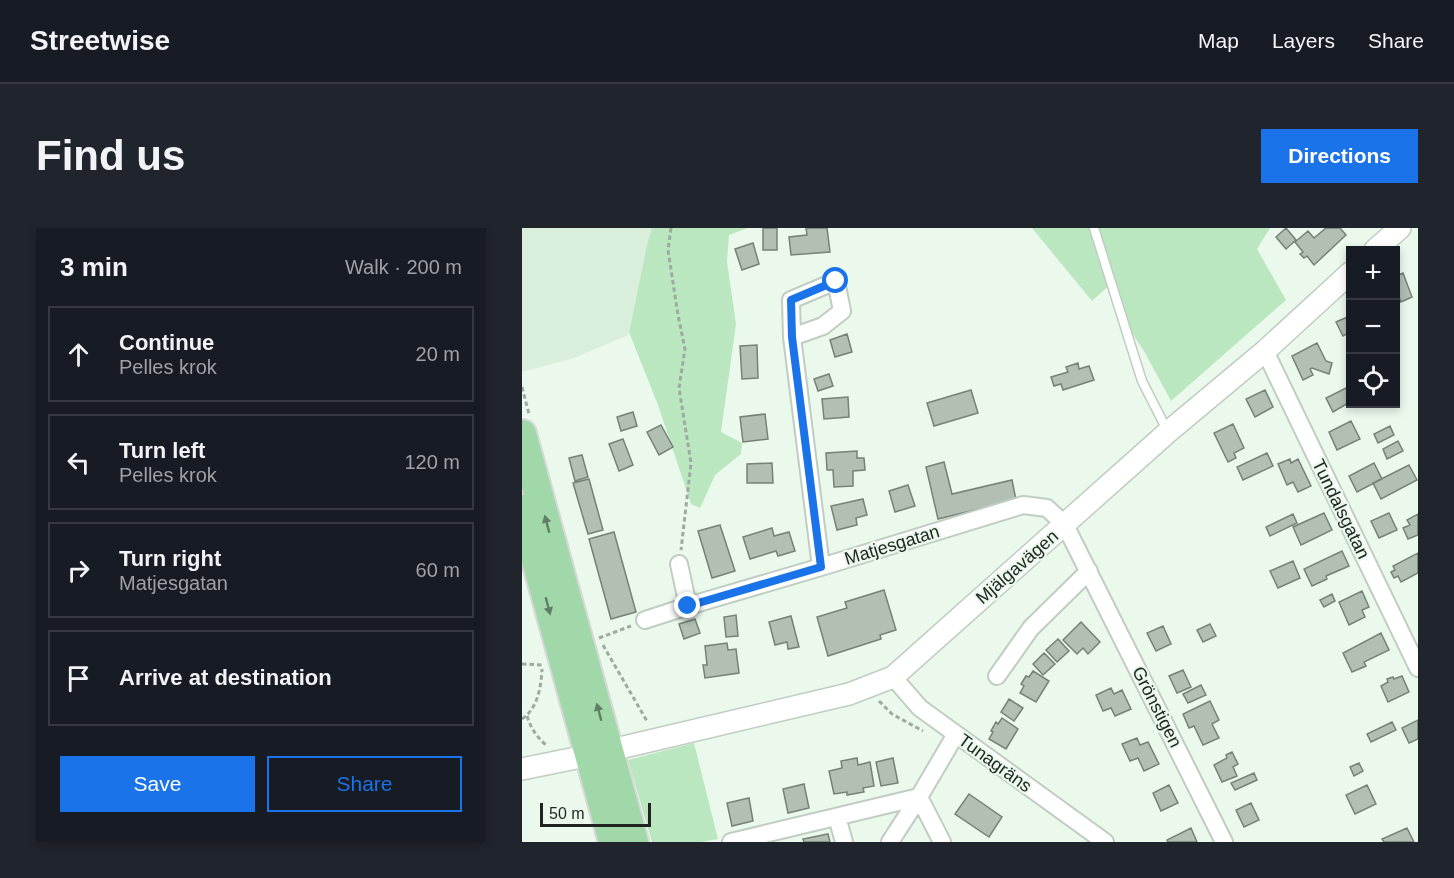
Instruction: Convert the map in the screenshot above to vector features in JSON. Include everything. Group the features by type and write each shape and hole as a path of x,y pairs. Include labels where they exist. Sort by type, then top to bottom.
{"highway":[{"path":"522,434 634,842"},
{"path":"522,509 613,842"}],"street":[{"path":"1380,246 1400,228"},
{"name":"Mjälgavägen","path":"624,747 849,694 893,677 1168,432 1265,351 1346,277"},
{"path":"792,337 821,567"},
{"name":"Tundalsgatan","path":"1265,351 1418,668"},
{"name":"Matjesgatan","path":"645,620 1023,505 1047,508 1065,525"},
{"name":"Grönstigen","path":"1065,525 1224,842"},
{"path":"679,564 688,606"},
{"path":"997,676 1030,628 1089,571"},
{"name":"Tunagräns","path":"893,677 920,708 953,740 1105,842"},
{"path":"890,842 953,740"},
{"path":"522,769 576,758"},
{"path":"730,842 919,797"},
{"path":"919,797 942,842"},
{"path":"837,817 844,842"}],"lane":[{"path":"1094,228 1142,381 1168,432"}],"path":[{"path":"671,228 668,250 685,349 679,388 691,463 679,564"},
{"path":"645,620 599,638 651,728"},
{"path":"522,664 543,665"},
{"path":"873,685 878,699 892,714 953,740"},
{"path":"527,716 531,728 551,749"}],"shaded area":[{"path":"522,228 652,228 628,335 574,358 522,372"}],"green space":[{"path":"652,228 748,228 729,235 727,262 736,324 721,432 742,443 741,454 715,475 700,508 691,504 658,405 629,332"},
{"path":"1032,228 1270,228 1257,249 1286,300 1171,401 1130,330 1114,281 1092,301"},
{"path":"694,743 718,839 701,842 652,842 628,760"}],"building":[{"path":"763,228 777,228 777,250 763,250"},
{"path":"806,228 827,228 830,252 791,255 789,237 807,235"},
{"path":"1286,228 1296,240 1286,249 1276,237"},
{"path":"1326,228 1340,228 1346,235 1314,265 1307,256 1304,258 1300,254 1303,252 1295,242 1308,231 1314,238"},
{"path":"753,243 759,264 742,270 735,249"},
{"path":"1403,273 1412,297 1401,302 1400,300 1400,274"},
{"path":"1346,318 1346,334 1343,336 1336,322"},
{"path":"847,334 852,352 835,357 830,340"},
{"path":"1317,343 1326,361 1332,363 1329,374 1312,368 1310,369 1313,375 1303,380 1292,356"},
{"path":"757,345 758,378 742,379 740,346"},
{"path":"1078,363 1079,369 1089,366 1094,380 1063,390 1061,384 1054,386 1051,377 1068,372 1066,367"},
{"path":"829,374 833,386 818,391 814,379"},
{"path":"1346,388 1346,404 1333,412 1326,398"},
{"path":"971,390 978,413 934,426 927,403"},
{"path":"1265,390 1273,407 1255,417 1246,399"},
{"path":"848,397 849,417 824,419 822,399"},
{"path":"633,412 637,426 621,431 617,417"},
{"path":"765,414 768,439 743,442 740,417"},
{"path":"1351,421 1360,439 1337,450 1329,432"},
{"path":"1233,424 1244,448 1234,453 1236,458 1228,462 1214,433"},
{"path":"661,425 673,447 659,455 647,432"},
{"path":"1390,426 1394,435 1378,443 1374,434"},
{"path":"623,439 633,465 619,471 609,444"},
{"path":"1398,441 1403,451 1387,459 1383,449"},
{"path":"857,451 857,458 864,458 865,470 853,471 853,486 834,487 833,470 827,470 826,453"},
{"path":"1267,453 1273,466 1243,480 1237,467"},
{"path":"582,455 588,477 575,481 569,458"},
{"path":"1290,459 1291,463 1298,459 1311,486 1298,492 1293,482 1287,485 1278,464"},
{"path":"944,462 952,494 1012,480 1016,500 938,519 926,467"},
{"path":"772,463 773,483 747,483 747,464"},
{"path":"1374,463 1382,479 1357,492 1349,476"},
{"path":"1409,465 1417,480 1381,499 1373,483"},
{"path":"589,479 603,530 588,534 573,483"},
{"path":"908,485 915,506 895,512 889,491"},
{"path":"863,499 867,515 856,518 857,525 837,530 831,506"},
{"path":"1324,513 1332,530 1301,545 1293,527"},
{"path":"1389,513 1397,530 1379,538 1371,521"},
{"path":"1293,514 1297,523 1270,536 1266,527"},
{"path":"1418,514 1418,535 1408,539 1403,528 1410,525 1407,520"},
{"path":"720,525 735,571 712,578 698,531"},
{"path":"772,528 774,536 789,532 795,551 778,556 776,551 750,559 743,537"},
{"path":"614,532 636,612 611,619 589,539"},
{"path":"1342,551 1349,566 1326,576 1327,579 1312,586 1304,569"},
{"path":"1418,553 1418,573 1401,582 1398,576 1394,578 1391,572 1395,570 1393,566"},
{"path":"1293,561 1300,578 1278,588 1270,571"},
{"path":"884,590 896,630 880,635 881,639 828,656 817,617 847,608 845,602"},
{"path":"1362,591 1369,607 1362,610 1365,617 1349,625 1339,602"},
{"path":"1332,594 1335,601 1324,607 1320,600"},
{"path":"736,615 738,636 726,637 724,617"},
{"path":"791,616 799,647 788,649 787,642 775,645 769,622"},
{"path":"695,619 700,633 684,639 679,624"},
{"path":"1081,622 1100,642 1088,654 1083,648 1077,654 1063,640"},
{"path":"1210,624 1216,636 1203,642 1197,630"},
{"path":"1163,626 1171,644 1156,651 1147,633"},
{"path":"1381,633 1389,650 1364,662 1366,666 1352,672 1343,653"},
{"path":"1058,639 1069,651 1057,662 1046,650"},
{"path":"727,643 728,650 736,649 739,673 705,678 703,665 707,665 705,646"},
{"path":"1044,653 1055,664 1043,675 1033,664"},
{"path":"1183,670 1191,687 1177,693 1169,676"},
{"path":"1033,671 1049,681 1036,702 1020,693 1024,686 1021,684"},
{"path":"1402,676 1409,692 1388,702 1381,686 1388,682 1387,679"},
{"path":"1201,685 1206,695 1188,703 1183,694"},
{"path":"1111,688 1114,694 1122,690 1131,709 1115,716 1111,708 1103,711 1096,695"},
{"path":"1009,699 1023,708 1014,721 1001,712"},
{"path":"1210,701 1219,720 1212,724 1219,738 1203,745 1194,726 1189,728 1183,714"},
{"path":"1002,718 1018,729 1006,749 989,739 996,722 998,724"},
{"path":"1418,720 1418,739 1409,743 1402,728"},
{"path":"1392,722 1396,730 1371,742 1367,734"},
{"path":"1137,738 1140,745 1148,742 1159,764 1144,771 1138,758 1130,761 1122,744"},
{"path":"1232,752 1238,764 1233,767 1237,776 1222,782 1214,765 1227,758 1226,755"},
{"path":"857,758 858,765 870,762 874,786 863,788 864,792 847,795 847,792 834,794 829,771 842,768 841,761"},
{"path":"893,758 898,783 881,786 876,762"},
{"path":"1359,763 1363,771 1354,776 1350,767"},
{"path":"1254,773 1257,780 1235,790 1231,783"},
{"path":"804,784 809,808 788,813 783,789"},
{"path":"1169,785 1178,803 1161,811 1153,793"},
{"path":"1367,785 1376,804 1355,814 1346,795"},
{"path":"969,794 1002,817 989,837 955,814"},
{"path":"749,798 753,821 732,826 727,803"},
{"path":"1251,803 1259,820 1244,827 1236,810"},
{"path":"1191,828 1197,842 1168,842 1167,840"},
{"path":"1407,828 1414,842 1384,842 1382,839"},
{"path":"828,834 830,842 804,842 803,839"}],"route":[{"path":"688,606 821,567 792,337 791,300 836,281"}]}
